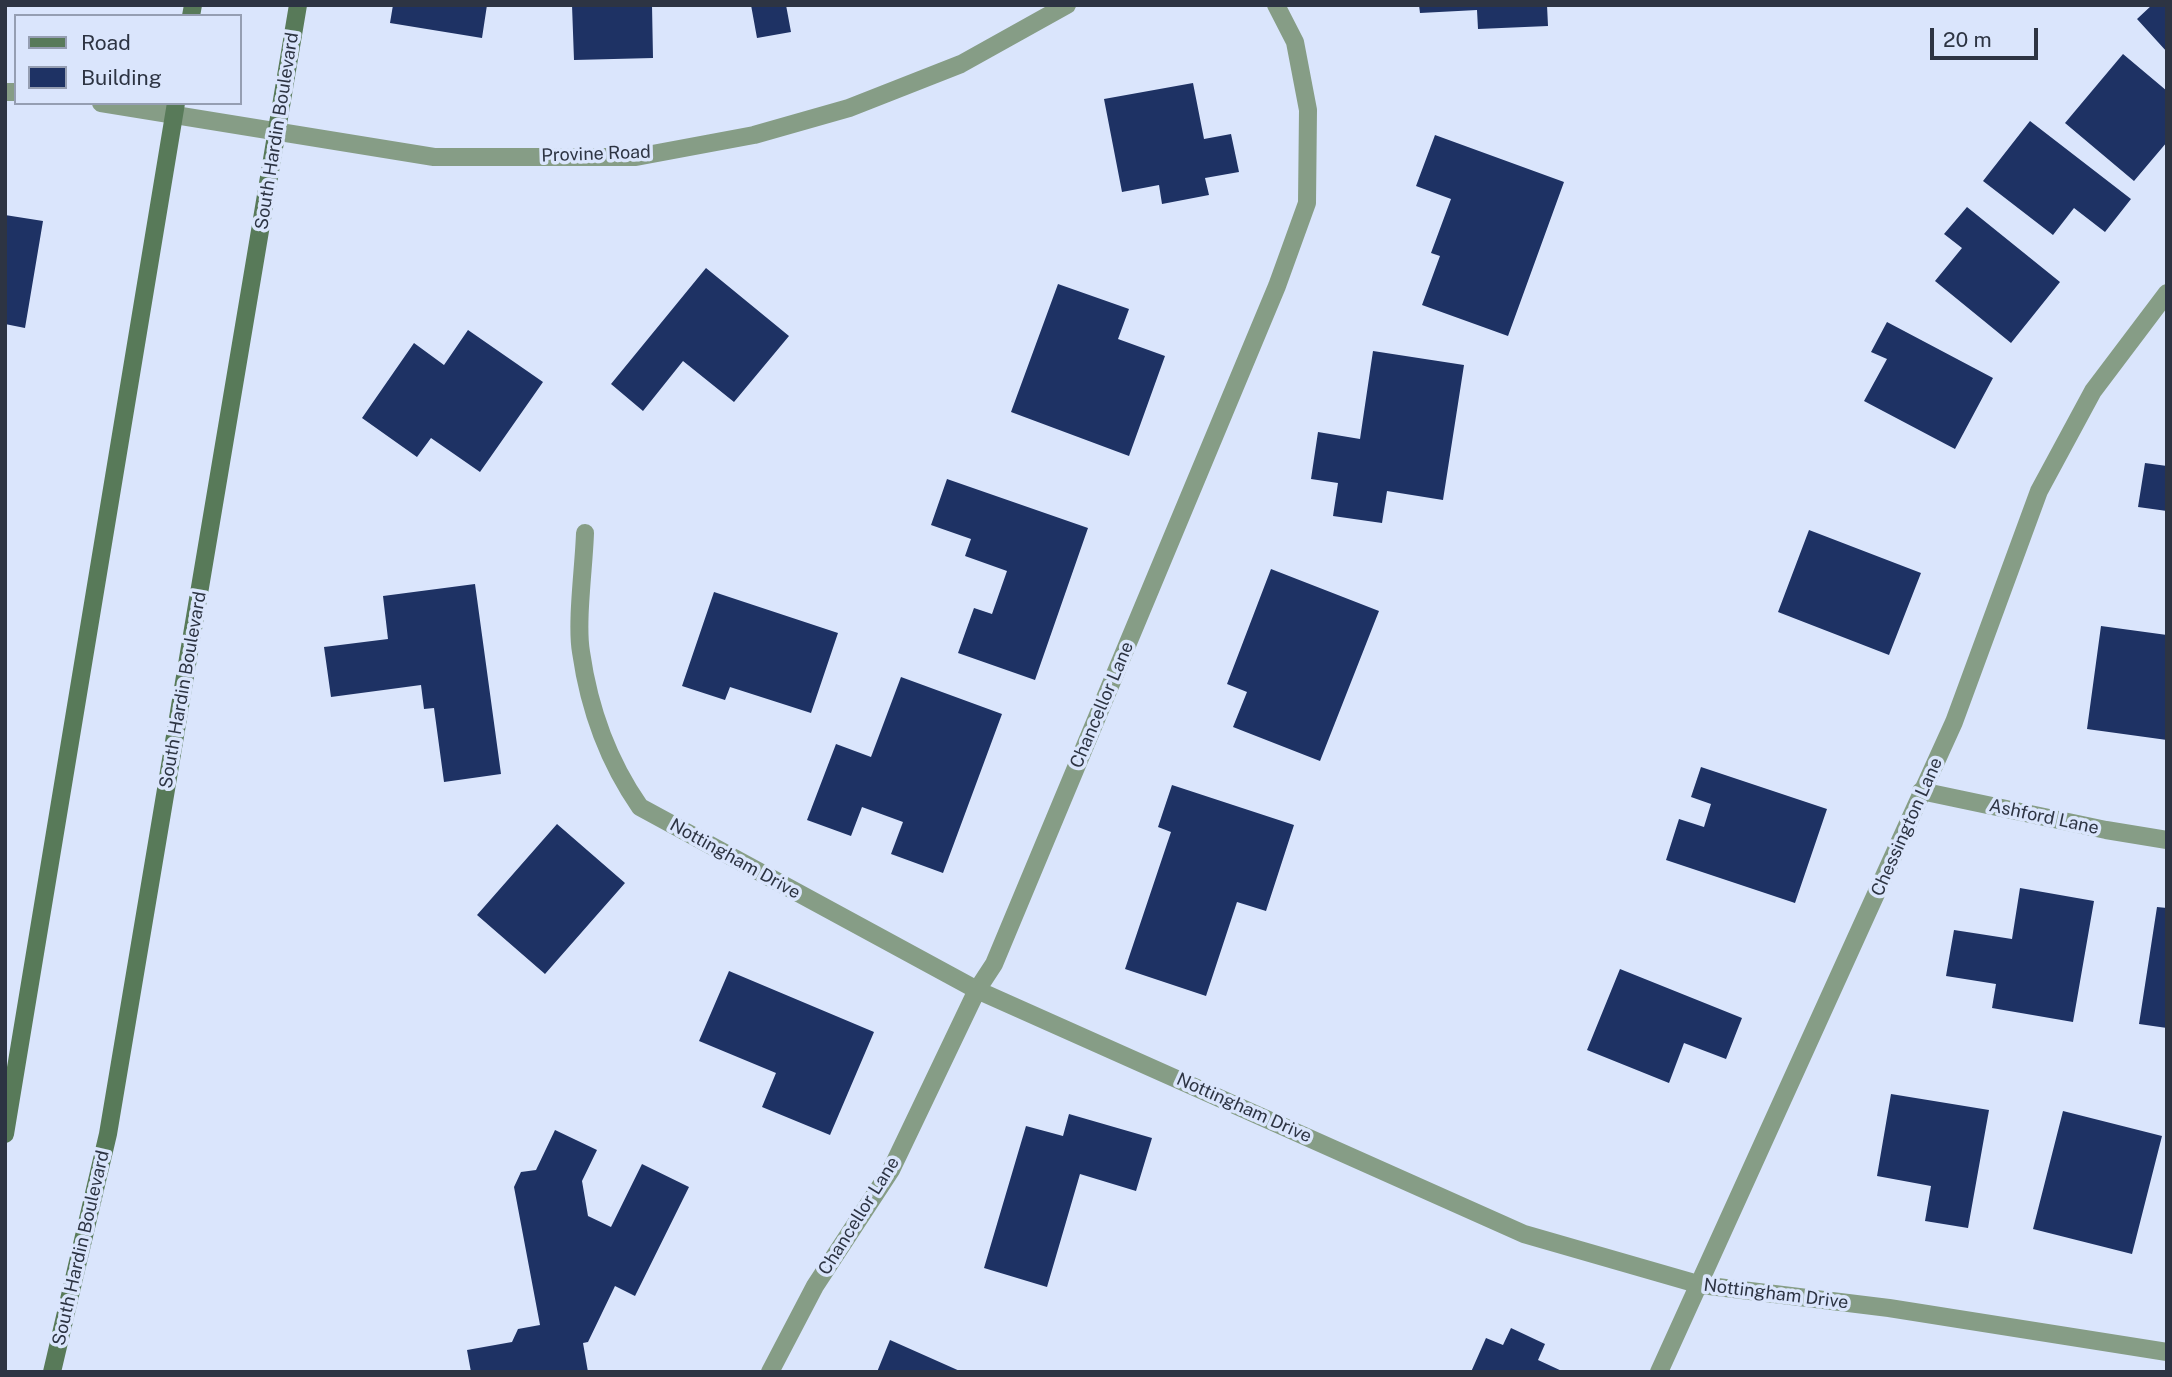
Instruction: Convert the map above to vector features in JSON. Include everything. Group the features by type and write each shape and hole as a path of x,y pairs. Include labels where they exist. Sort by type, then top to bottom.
{"main road":[{"name":"South Hardin Boulevard","path":"52,1372 108,1134 298,5"},
{"path":"5,1134 175,110"}],"street":[{"name":"Provine Road","path":"122,105 175,110 277,134 434,157 636,156 754,135 849,108 961,64 1067,5"},
{"name":"Chancellor Lane","path":"770,1372 815,1286 891,1170 977,990 994,964 1277,286 1307,203 1308,110 1295,42 1276,5"},
{"name":"Chessington Lane","path":"1659,1372 1701,1285 1954,722 2039,491 2093,391 2167,293"},
{"name":"Nottingham Drive","path":"585,533 580,650 599,728 618,775 640,807 977,990 1524,1234 1701,1285 1889,1308 2167,1352"},
{"name":"Ashford Lane","path":"1922,791 2106,830 2167,839"}],"building":[{"path":"393,5 487,5 482,38 390,23"},
{"path":"572,5 652,5 653,58 574,60"},
{"path":"751,5 786,5 791,32 757,38"},
{"path":"1419,5 1547,5 1548,26 1478,29 1477,10 1420,13"},
{"path":"2152,5 2167,5 2167,52 2137,19"},
{"path":"2123,54 2167,91 2167,142 2134,181 2065,123"},
{"path":"1193,83 1204,139 1231,134 1239,172 1205,178 1209,195 1162,204 1159,185 1122,192 1104,99"},
{"path":"2030,121 2131,199 2105,232 2074,208 2053,235 1983,181"},
{"path":"1435,135 1564,182 1508,336 1422,305 1440,256 1431,253 1451,199 1416,186"},
{"path":"1967,207 2060,282 2011,343 1935,281 1962,248 1944,234"},
{"path":"5,215 43,221 25,328 5,324"},
{"path":"706,268 789,336 734,402 683,361 643,411 611,384"},
{"path":"1058,284 1129,309 1118,339 1165,356 1129,456 1011,412"},
{"path":"1887,322 1993,378 1955,449 1864,401 1887,359 1871,352"},
{"path":"468,330 543,382 480,472 431,438 417,457 362,418 414,343 444,365"},
{"path":"1373,351 1464,365 1443,500 1387,491 1382,523 1333,516 1338,483 1311,479 1318,432 1360,439"},
{"path":"2145,463 2167,466 2167,511 2138,507"},
{"path":"947,479 1088,528 1035,680 958,653 974,608 992,614 1007,571 965,556 971,539 931,525"},
{"path":"1809,530 1921,573 1889,655 1778,612"},
{"path":"1271,569 1379,611 1320,761 1233,727 1247,692 1227,684"},
{"path":"475,584 501,774 444,782 434,708 424,709 421,685 331,697 324,647 388,639 383,596"},
{"path":"714,592 838,633 811,713 730,687 725,700 682,686"},
{"path":"2101,626 2167,635 2167,740 2087,729"},
{"path":"901,677 1002,714 943,873 891,854 903,822 862,807 851,836 807,820 836,744 871,757"},
{"path":"1701,767 1827,809 1795,903 1666,860 1679,819 1704,827 1711,804 1691,797"},
{"path":"1172,785 1294,825 1266,911 1237,902 1206,996 1125,969 1171,832 1158,827"},
{"path":"557,824 625,883 545,974 477,915"},
{"path":"2020,888 2094,901 2073,1022 1992,1008 1996,984 1946,976 1954,930 2012,939"},
{"path":"2157,907 2167,908 2167,1028 2139,1024"},
{"path":"1620,969 1742,1018 1726,1059 1684,1043 1669,1083 1587,1050"},
{"path":"729,971 874,1032 830,1135 762,1107 776,1073 699,1041"},
{"path":"1891,1094 1989,1110 1968,1228 1925,1221 1931,1186 1877,1176"},
{"path":"2063,1111 2162,1136 2132,1254 2033,1229"},
{"path":"1069,1114 1152,1138 1136,1191 1080,1174 1047,1287 984,1268 1026,1126 1063,1136"},
{"path":"555,1130 597,1150 582,1181 588,1216 611,1227 642,1164 689,1187 635,1296 615,1286 588,1342 583,1343 588,1372 471,1372 467,1350 512,1342 518,1329 540,1325 514,1187 521,1172 536,1170"},
{"path":"1511,1328 1545,1344 1538,1360 1564,1372 1471,1372 1486,1338 1503,1345"},
{"path":"890,1340 962,1372 877,1372"}]}
